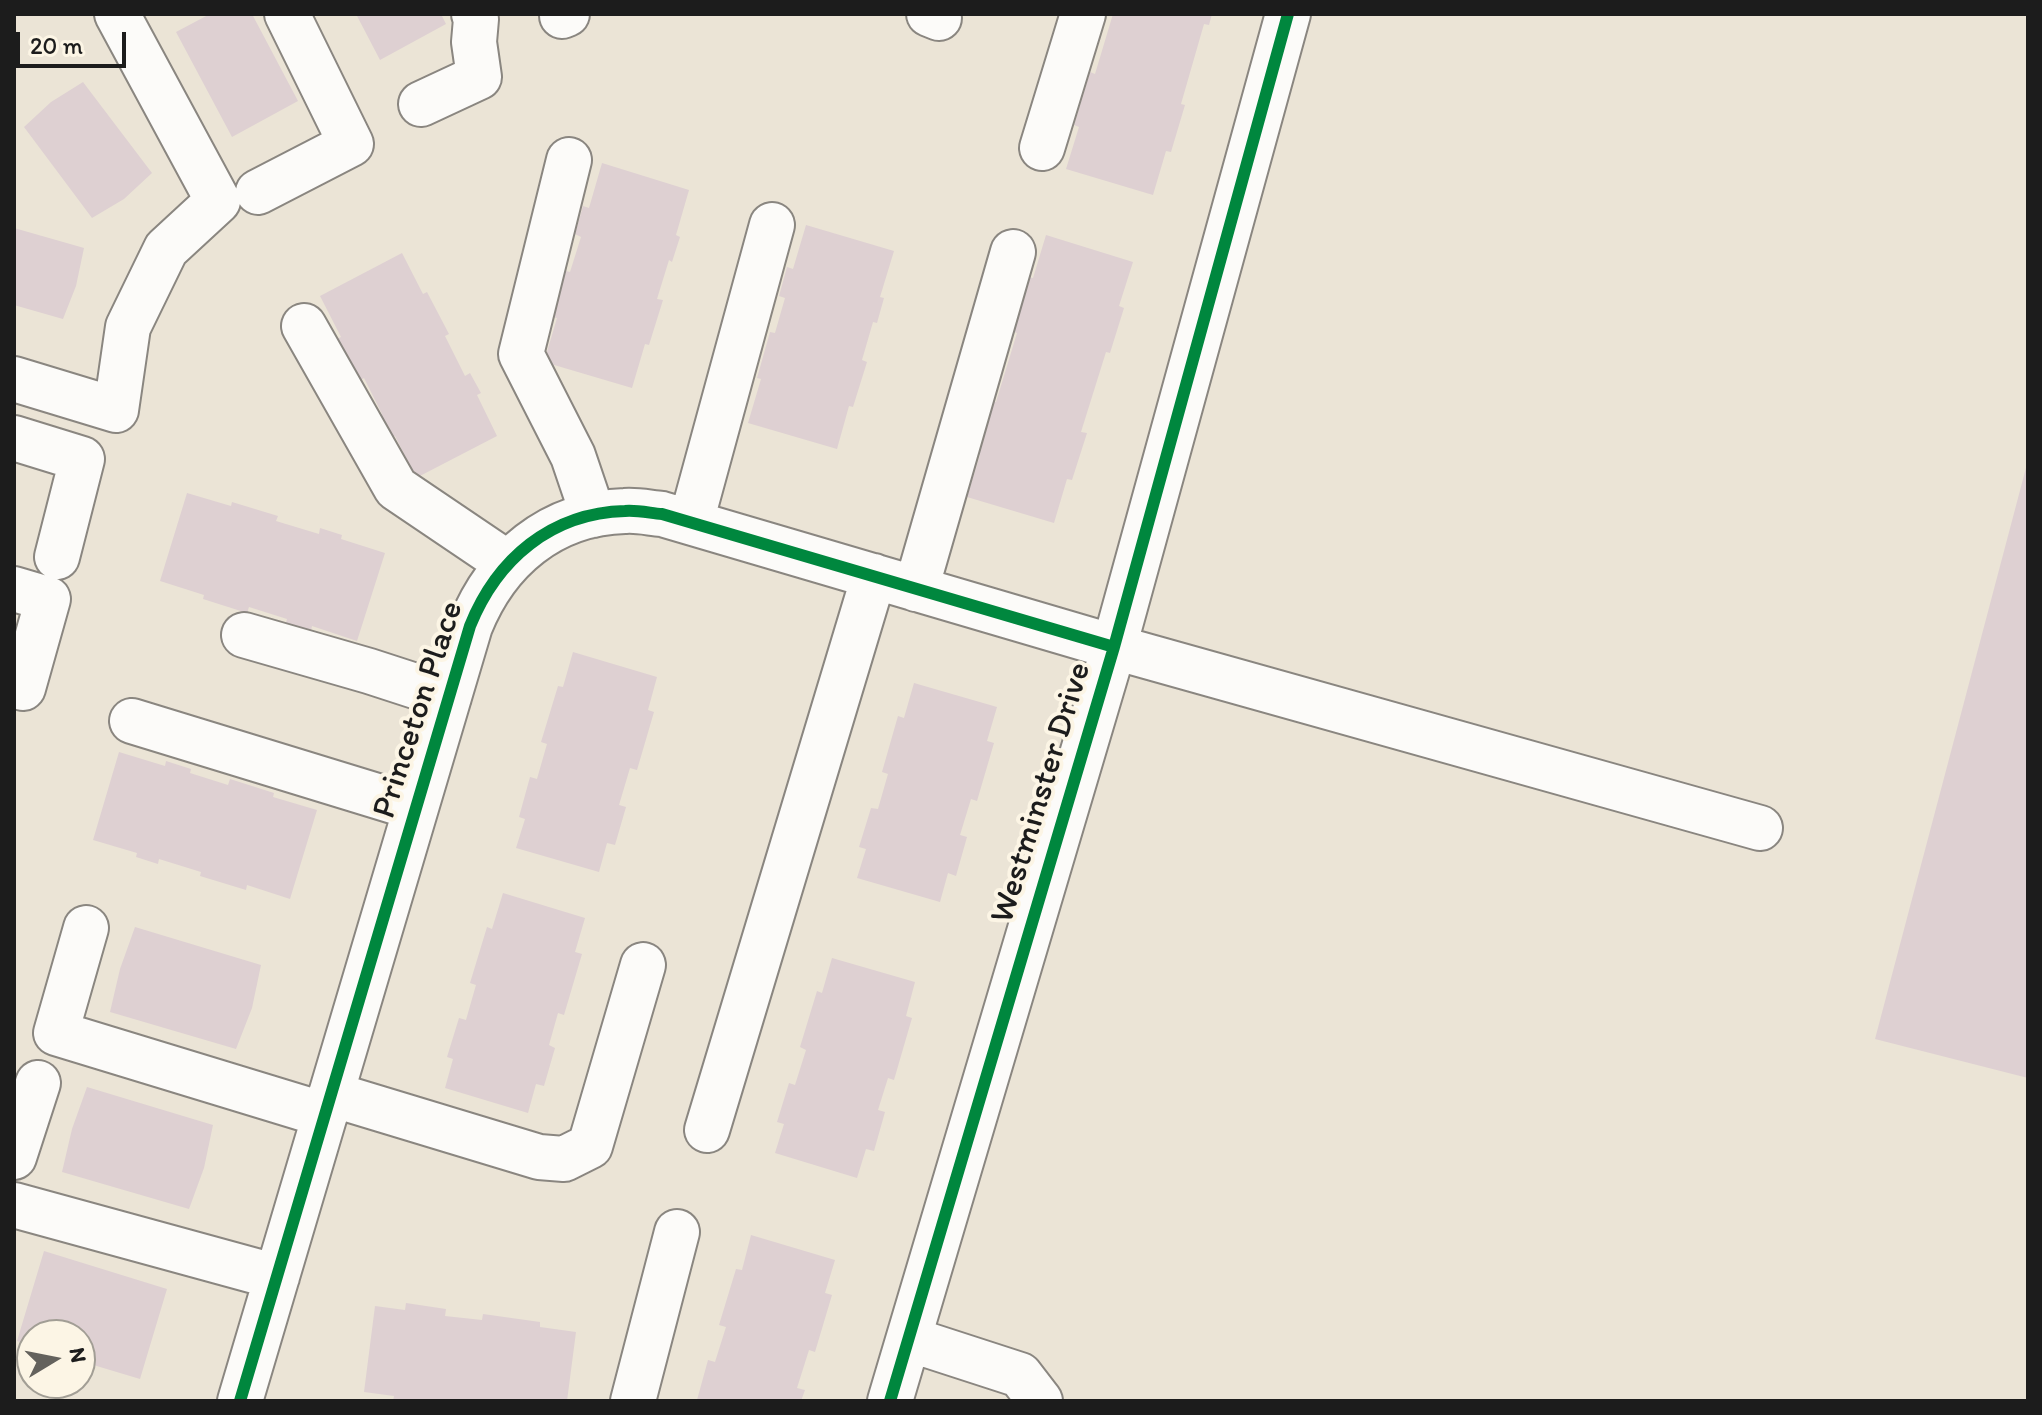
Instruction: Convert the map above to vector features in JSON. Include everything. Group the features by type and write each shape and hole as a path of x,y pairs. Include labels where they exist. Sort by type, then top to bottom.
{"street":[{"path":"14,379 116,410 128,327 166,249 218,201 117,14"},
{"path":"258,192 351,144 287,14"},
{"path":"421,104 479,77 474,14"},
{"path":"1042,148 1083,14"},
{"name":"Westminster Drive","path":"890,1401 1114,647 1288,14"},
{"path":"569,160 521,354 573,456 593,515"},
{"path":"691,522 772,225"},
{"path":"916,589 1013,252"},
{"path":"304,326 396,488 507,563"},
{"path":"14,438 82,459 57,557"},
{"name":"Princeton Place","path":"240,1401 470,626 481,600 507,563 525,547 560,526 593,515 626,510 662,514 1114,647 1760,828"},
{"path":"707,1130 874,576"},
{"path":"14,589 48,599 23,688"},
{"path":"244,635 449,697"},
{"path":"132,721 416,808"},
{"path":"86,928 56,1033 328,1105 539,1157 564,1159 590,1146 643,965"},
{"path":"14,1157 38,1083"},
{"path":"14,1205 277,1277"},
{"path":"633,1401 677,1232"},
{"path":"909,1339 1020,1375 1040,1401"}],"building":[{"path":"210,14 252,14 298,101 232,137 176,32"},
{"path":"356,14 441,14 446,24 380,60"},
{"path":"1113,14 1212,14 1209,25 1204,24 1171,152 1166,151 1153,195 1066,169 1079,127 1074,125 1090,72 1095,74"},
{"path":"83,82 152,173 124,199 92,218 24,127 51,102"},
{"path":"602,163 689,190 676,235 680,237 657,299 663,300 632,388 544,362 557,318 552,317 566,271 570,272 581,237 575,234 583,206 589,208"},
{"path":"806,225 894,251 880,297 884,298 877,323 873,322 862,360 867,362 853,407 849,406 837,449 748,423 770,332 775,333 785,298 779,296 787,267 793,269"},
{"path":"14,228 84,248 76,286 63,319 14,305"},
{"path":"1046,235 1133,262 1119,306 1124,308 1110,353 1106,352 1081,432 1087,433 1072,480 1067,479 1054,523 967,497 980,455 975,453 991,400 996,402 1017,333 1011,331 1027,277 1033,278"},
{"path":"402,253 423,294 427,292 449,334 445,336 465,376 470,373 481,393 477,395 497,436 416,478 395,436 391,438 379,415 382,414 364,378 359,381 337,339 341,337 320,296"},
{"path":"2028,464 2028,1078 1875,1039"},
{"path":"187,493 278,516 276,521 319,534 320,528 342,535 341,539 385,553 357,641 312,626 311,631 286,623 287,619 249,607 247,613 160,581"},
{"path":"573,652 657,677 648,710 654,712 637,770 630,768 619,805 626,807 615,845 607,843 599,872 516,848 525,819 519,817 530,777 537,779 547,744 541,742 558,686 563,687"},
{"path":"914,683 997,707 987,741 994,743 977,801 971,799 960,835 967,837 956,876 948,873 940,902 857,878 866,849 859,847 871,808 878,809 888,774 882,772 898,716 904,718"},
{"path":"119,752 165,766 166,761 191,769 190,773 228,785 230,779 274,793 273,797 317,810 290,899 247,885 246,890 200,876 201,872 159,859 158,864 136,857 137,853 93,840"},
{"path":"503,893 585,918 575,952 582,954 564,1015 558,1013 549,1045 555,1048 544,1086 536,1084 528,1113 445,1088 453,1059 447,1057 459,1018 466,1020 476,985 470,983 487,927 492,929"},
{"path":"135,927 261,965 252,1008 236,1049 110,1012 120,969"},
{"path":"832,958 915,982 906,1016 912,1018 894,1080 888,1078 878,1110 885,1112 874,1151 866,1149 857,1178 775,1153 784,1124 777,1122 789,1083 795,1085 806,1050 800,1047 817,991 822,993"},
{"path":"87,1087 213,1125 204,1168 189,1209 62,1172 72,1129"},
{"path":"751,1235 835,1260 825,1293 832,1295 815,1352 809,1350 797,1388 805,1390 801,1401 697,1400 708,1360 715,1362 726,1327 719,1325 736,1269 742,1270"},
{"path":"44,1251 167,1289 140,1379 96,1366 96,1319 24,1319"},
{"path":"406,1303 446,1309 445,1316 482,1320 483,1314 540,1322 540,1327 576,1332 567,1401 393,1401 394,1396 364,1392 375,1306 405,1310"}],"cycle path":[{"path":"890,1401 1114,647 1288,14"},
{"path":"240,1401 470,626 495,580 530,544 573,520 598,514 630,511 662,514 1114,647"}]}
